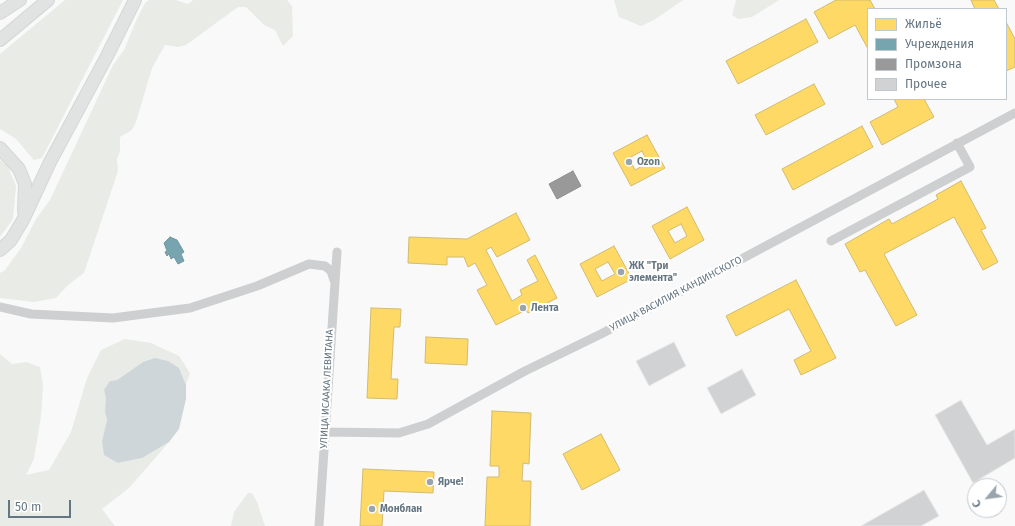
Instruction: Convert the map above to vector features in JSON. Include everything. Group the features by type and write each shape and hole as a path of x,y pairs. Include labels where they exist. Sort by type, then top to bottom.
{"main road":[{"path":"0,13 20,0"},
{"path":"0,40 48,0"},
{"path":"0,250 11,240 23,220 50,162 107,56 135,0"},
{"path":"0,148 19,170 25,184 26,200 23,220"}],"street":[{"name":"УЛИЦА ВАСИЛИЯ КАНДИНСКОГО","path":"324,432 399,433 428,424 1015,113"},
{"path":"831,240 970,167 957,143"},
{"name":"УЛИЦА ИСААКА ЛЕВИТАНА","path":"319,526 337,252"},
{"path":"0,307 31,314 113,318 169,312 205,304 257,286 309,264 325,266 330,271 334,280"}],"shaded area":[{"path":"65,0 123,0 42,158 34,160 16,139 0,129 0,54"},
{"path":"149,0 176,0 188,4 193,0 287,0 292,6 293,36 283,46 275,30 264,25 246,7 238,7 186,45 178,47 165,45 152,68 136,122 132,130 120,137 120,151 117,159 118,171 84,273 68,285 56,298 34,302 0,298 0,273 5,270 21,248 36,219 50,200 113,65 124,50 145,3"},
{"path":"614,0 683,0 654,20 641,26 619,17"},
{"path":"736,0 779,0 752,17 738,19 732,15"},
{"path":"0,160 8,167 16,186 13,219 0,237"},
{"path":"125,339 151,343 179,356 190,373 186,385 179,368 143,362 117,380 110,381 105,412 107,420 102,441 118,463 142,458 169,442 129,488 102,509 115,526 0,526 0,354 12,364 26,362 40,367 43,385 41,416 34,459 26,475 49,470 71,432 87,378 101,350"},
{"path":"155,358 168,361 179,368 186,385 186,399 179,429 169,442 142,458 118,463 104,455 102,441 107,420 104,390 110,381 117,380 143,362"},
{"path":"248,493 252,493 257,502 265,526 231,526 234,512"}],"building: Жильё":[{"path":"836,0 870,0 874,8 867,8 867,47 855,25 829,39 814,12"},
{"path":"971,0 994,0 998,8 975,8"},
{"path":"806,19 818,42 738,84 726,61"},
{"path":"1007,24 1015,39 1015,67 1007,71"},
{"path":"814,84 825,104 766,135 755,115"},
{"path":"894,100 925,100 934,117 882,145 870,122 898,107"},
{"path":"862,126 873,147 793,190 782,169"},
{"path":"647,135 665,168 631,186 613,153","holes":["642,151 648,163 635,170 629,158"]},
{"path":"961,181 986,228 981,230 998,262 983,270 954,217 884,254 917,315 896,326 865,270 860,272 845,244 889,219 892,224 938,199 936,195"},
{"name":"ЖК \"Три элемента\"","path":"687,207 704,240 670,259 652,226","holes":["681,224 687,236 675,243 668,231"]},
{"path":"516,213 530,240 497,257 491,247 486,250 512,301 522,295 520,290 538,281 527,260 535,255 557,298 528,313 526,310 496,325 477,290 487,285 475,263 468,267 464,257 447,257 447,265 408,263 409,237 467,239"},
{"name":"ЖК \"Три элемента\"","path":"614,246 632,279 597,297 580,264","holes":["608,262 615,274 602,281 595,269"]},
{"path":"796,280 836,358 801,375 794,360 811,351 789,309 736,336 726,316"},
{"path":"371,308 401,309 400,327 394,327 391,379 398,379 397,399 367,398"},
{"path":"426,337 468,339 467,365 425,363"},
{"path":"492,411 531,413 529,464 523,463 522,481 531,481 530,526 485,526 487,477 499,477 499,466 490,466"},
{"path":"601,434 620,470 582,490 563,454"},
{"name":"Монблан","path":"363,469 434,472 433,493 384,491 382,526 360,526"}],"building: Учреждения":[{"path":"170,237 177,240 184,252 181,254 184,261 178,264 174,257 171,259 169,254 167,256 165,252 167,251 164,243"}],"building: Промзона":[{"path":"573,171 581,186 557,199 549,184"}],"building: Прочее":[{"path":"674,342 686,366 649,386 636,361"},
{"path":"742,369 756,395 721,414 707,388"},
{"path":"961,400 987,445 1015,429 1015,458 981,478 970,478 935,415"},
{"path":"924,490 939,516 921,526 861,526"}],"place":[{"name":"Ozon","path":"629,162"},
{"name":"ЖК \"Три элемента\"","path":"621,272"},
{"name":"Лента","path":"523,308"},
{"name":"Ярче!","path":"430,482"},
{"name":"Монблан","path":"372,509"}]}
